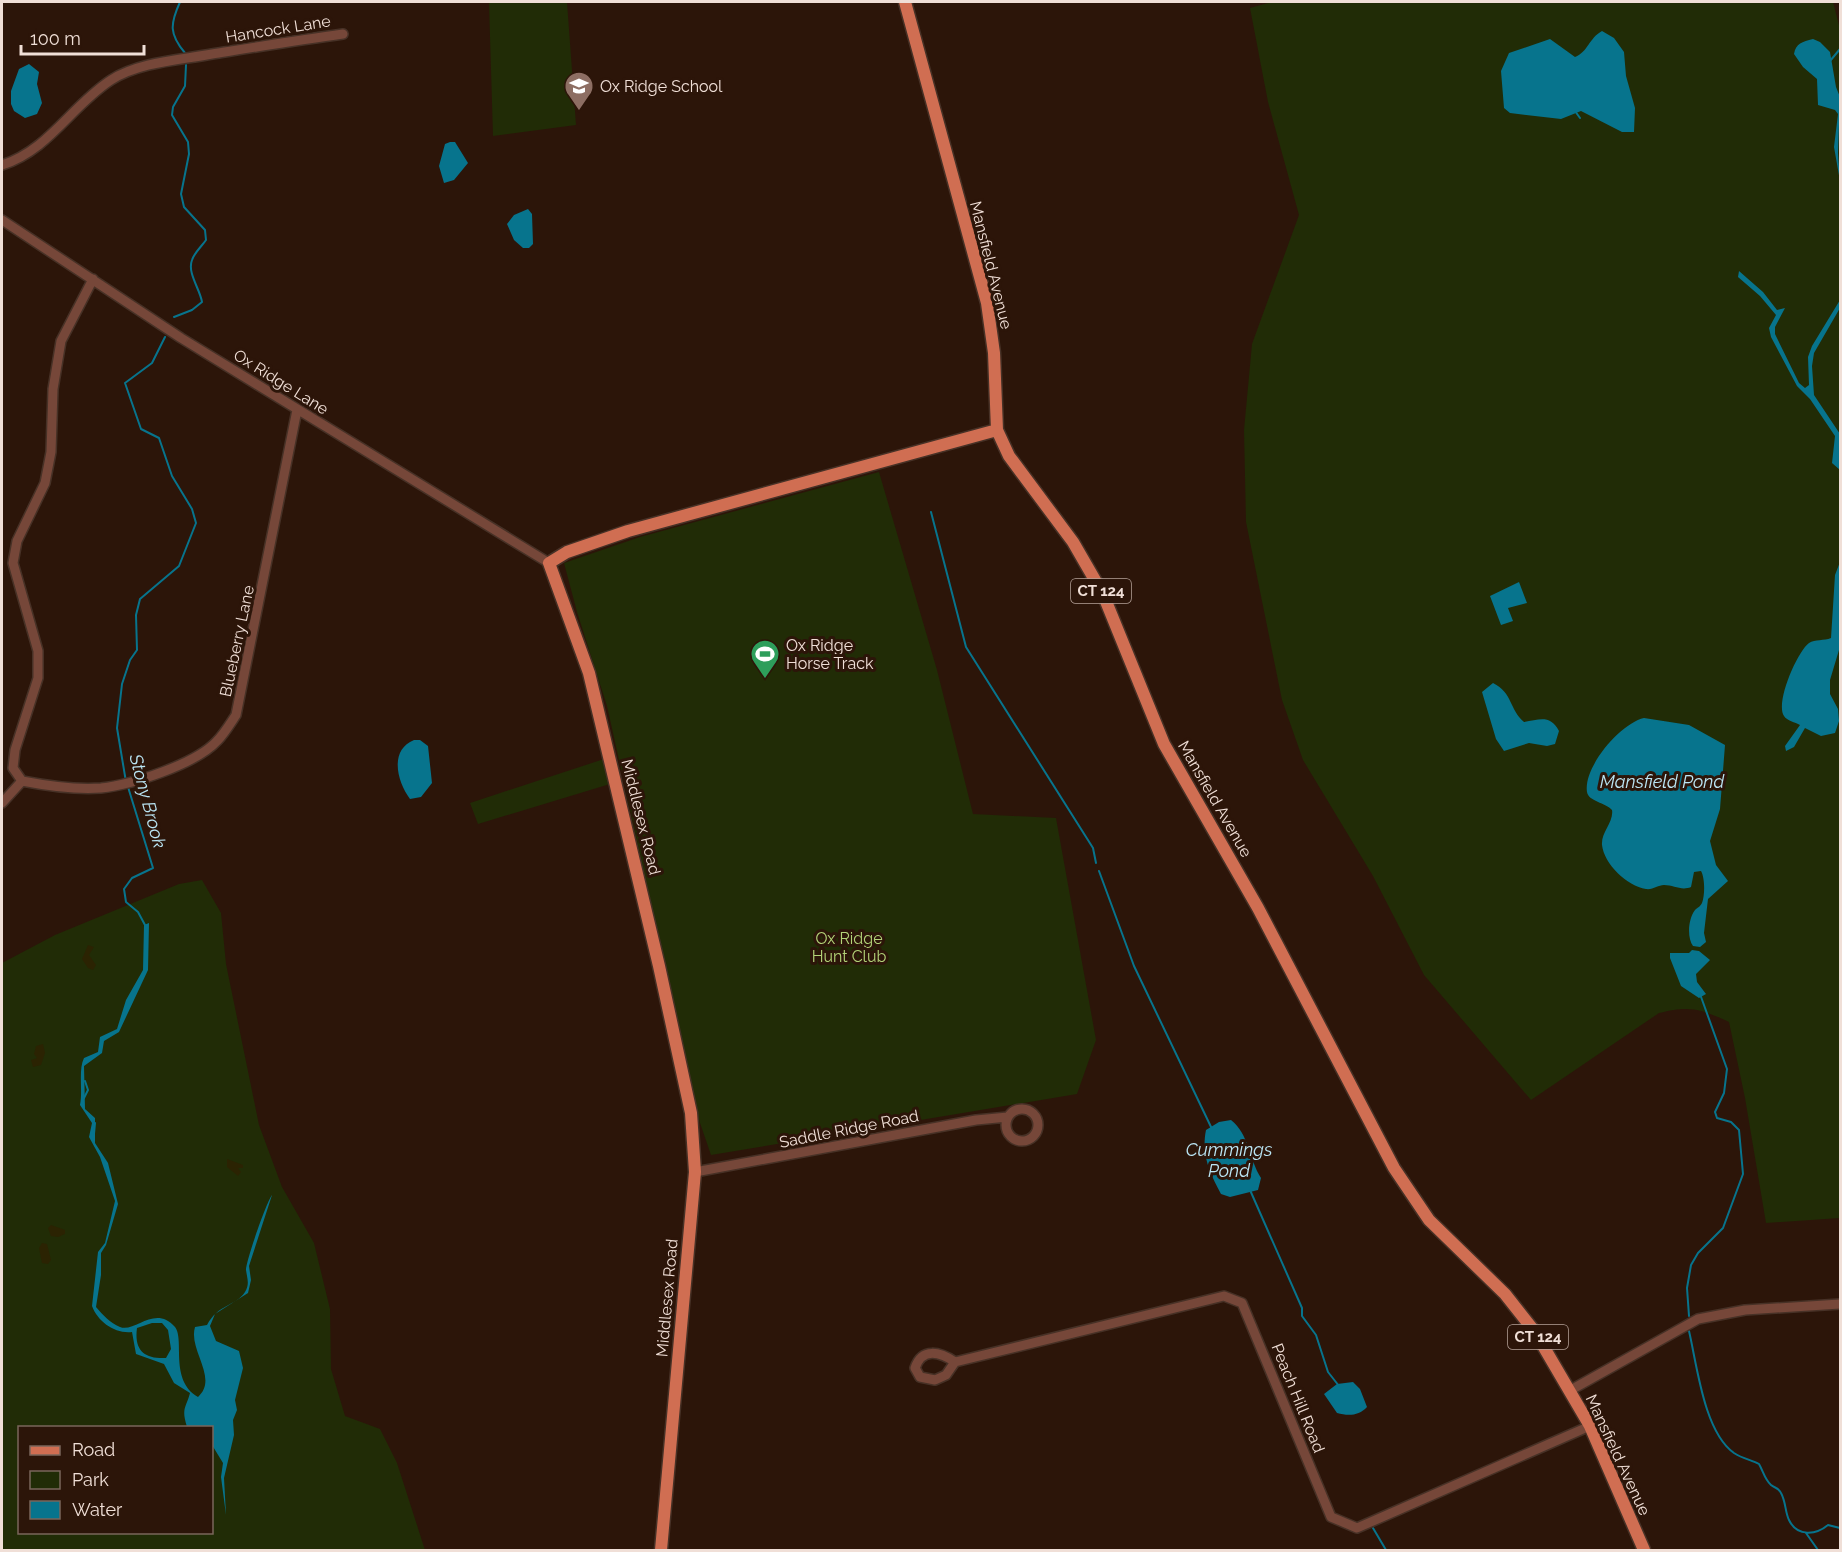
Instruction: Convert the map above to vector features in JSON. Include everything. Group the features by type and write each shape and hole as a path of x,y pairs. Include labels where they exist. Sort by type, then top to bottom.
{"main road":[{"name":"Mansfield Avenue","path":"905,2 987,303 994,353 997,430 1009,456 1073,542 1103,594 1164,744 1258,908 1394,1168 1430,1220 1511,1301 1535,1332 1590,1426 1644,1551"},
{"path":"549,563 567,552 628,531 997,430"},
{"name":"Middlesex Road","path":"549,563 589,673 657,956 691,1113 695,1172 661,1551"}],"street":[{"name":"Hancock Lane","path":"2,165 20,159 39,147 84,102 111,80 128,71 173,61 343,34"},
{"name":"Ox Ridge Lane","path":"2,220 297,410 549,563"},
{"path":"2,804 22,781 13,768 15,750 38,678 38,651 13,562 17,541 45,483 51,452 53,389 62,341 93,279"},
{"name":"Blueberry Lane","path":"22,781 58,788 101,788 133,781 187,762 216,742 236,715 297,410"},
{"name":"Saddle Ridge Road","path":"695,1172 976,1120 1008,1118"},
{"name":"Peach Hill Road","path":"955,1362 1224,1296 1242,1303 1331,1516 1357,1528 1590,1426"},
{"path":"1569,1391 1698,1319 1745,1310 1840,1304"}],"green space":[{"path":"567,2 576,125 493,136 489,3"},
{"path":"1272,2 1833,2 1840,29 1840,1218 1766,1223 1745,1098 1729,1022 1711,1014 1687,1009 1659,1013 1531,1100 1424,975 1373,876 1303,760 1282,700 1246,522 1244,430 1252,344 1299,215 1268,102 1250,8"},
{"name":"Ox Ridge Hunt Club","path":"879,472 937,670 973,814 1056,818 1096,1040 1077,1094 711,1155 699,1120 607,706 564,563 640,537"},
{"path":"604,759 610,784 478,824 470,803"},
{"path":"202,880 221,913 226,964 259,1125 282,1187 314,1243 330,1309 331,1369 345,1416 380,1429 397,1463 425,1550 2,1550 2,963 55,935 179,884"}],"sand":[{"path":"88,945 94,947 89,955 96,965 93,970 88,968 82,959"},
{"path":"43,1044 45,1053 41,1065 33,1067 31,1060 37,1058 34,1054 36,1046"},
{"path":"227,1159 243,1165 243,1168 238,1168 241,1172 238,1176 227,1167"},
{"path":"51,1225 65,1230 65,1234 58,1237 51,1236 48,1228"},
{"path":"42,1243 47,1244 51,1260 48,1264 42,1263 39,1248"}],"water":[{"path":"1602,31 1614,38 1624,52 1626,76 1635,108 1634,132 1622,132 1581,111 1561,119 1510,113 1504,108 1501,71 1509,53 1550,39 1575,57 1583,52 1594,37"},
{"path":"1813,39 1820,42 1830,52 1840,97 1838,153 1840,181 1834,147 1838,114 1835,110 1818,105 1817,79 1803,67 1794,54 1796,47"},
{"path":"29,64 39,72 37,84 42,103 37,114 25,118 14,111 11,104 11,91 19,69"},
{"path":"455,142 468,163 454,180 444,183 439,166 445,144"},
{"path":"528,209 532,214 533,244 529,248 523,248 514,240 507,224 514,215"},
{"path":"1739,271 1763,292 1777,310 1785,308 1775,327 1775,334 1799,383 1805,388 1809,385 1808,357 1812,346 1840,300 1840,308 1814,353 1812,366 1814,395 1840,434 1840,470 1832,463 1835,436 1810,399 1797,386 1771,337 1769,328 1776,315 1760,296 1738,277"},
{"path":"1840,562 1839,650 1830,680 1830,694 1838,709 1839,721 1835,733 1821,736 1805,728 1794,747 1786,751 1785,746 1800,725 1784,716 1782,700 1793,667 1804,648 1811,642 1831,638 1835,575"},
{"path":"1519,582 1527,603 1508,608 1513,621 1501,625 1490,596"},
{"path":"1493,683 1508,696 1524,722 1544,719 1552,722 1559,731 1555,744 1547,746 1529,743 1504,751 1496,739 1482,692"},
{"name":"Mansfield Pond","path":"1644,718 1689,725 1725,745 1720,809 1710,841 1716,865 1728,881 1708,899 1704,933 1706,942 1700,947 1693,946 1689,928 1695,910 1703,900 1704,882 1701,871 1694,872 1691,887 1687,888 1664,885 1646,889 1631,884 1612,866 1602,845 1612,810 1590,798 1587,792 1587,782 1591,771 1605,748 1625,728"},
{"path":"414,740 420,740 428,746 432,783 421,797 410,799 399,775 398,759 406,745"},
{"path":"149,923 148,970 119,1032 104,1041 102,1053 84,1066 85,1109 95,1118 95,1143 108,1163 118,1204 106,1245 101,1253 101,1275 96,1307 120,1327 126,1328 153,1318 160,1318 175,1327 178,1333 184,1381 189,1390 198,1397 204,1389 205,1381 195,1345 195,1327 207,1325 215,1315 210,1326 216,1341 239,1351 243,1368 235,1400 237,1410 233,1420 234,1435 224,1478 226,1515 221,1477 223,1463 213,1447 213,1426 187,1426 184,1412 190,1393 174,1383 164,1364 136,1354 132,1332 119,1331 108,1326 98,1317 92,1306 98,1252 105,1243 115,1201 100,1157 89,1137 92,1123 80,1105 81,1068 84,1058 98,1052 100,1037 117,1029 126,1000 143,970 144,925","holes":["152,1323 162,1323 168,1330 171,1349 166,1358 152,1357 142,1352 137,1342 137,1328"]},
{"path":"1692,950 1699,951 1710,960 1696,974 1697,982 1706,994 1699,998 1681,986 1670,958 1670,953 1689,953"},
{"name":"Cummings Pond","path":"1231,1120 1242,1132 1261,1178 1258,1190 1230,1197 1221,1194 1213,1179 1206,1156 1205,1139 1206,1130 1219,1122"},
{"path":"272,1195 249,1266 251,1280 248,1293 238,1299 247,1289 246,1270 249,1256"},
{"path":"1353,1382 1360,1389 1367,1407 1353,1414 1337,1413 1324,1394 1337,1384"}],"waterway":[{"name":"Stony Brook","path":"180,2 174,17 173,29 176,40 185,53"},
{"path":"1830,61 1840,49"},
{"name":"Stony Brook","path":"174,317 192,310 202,302 192,276 191,265 194,255 206,240 205,230 184,207 181,194 189,154 188,142 172,115 173,107 185,86 186,65"},
{"path":"1575,111 1580,118"},
{"name":"Stony Brook","path":"126,782 117,728 122,684 130,660 137,650 136,615 140,599 179,566 196,523 192,509 172,476 159,438 141,429 125,383 152,363 165,337"},
{"path":"931,512 966,647 1093,848 1096,863"},
{"name":"Stony Brook","path":"128,787 153,868 132,878 124,889 126,902 138,912 145,925"},
{"path":"1099,871 1134,966 1212,1129"},
{"path":"1689,1316 1687,1288 1691,1265 1698,1253 1723,1228 1743,1174 1739,1130 1731,1122 1717,1118 1715,1112 1724,1093 1727,1069 1700,994"},
{"name":"Stony Brook","path":"84,1098 88,1090 85,1081"},
{"name":"Stony Brook","path":"94,1134 95,1123"},
{"path":"1250,1190 1302,1308 1302,1316 1316,1335 1328,1372 1339,1386"},
{"path":"1689,1331 1703,1397 1715,1430 1724,1443 1737,1455 1759,1464 1769,1483 1780,1491 1792,1526 1807,1533 1818,1531 1828,1525 1840,1528"},
{"path":"1373,1528 1386,1550"},
{"path":"1806,1533 1818,1550"}],"place":[{"name":"Ox Ridge School","path":"579,112"},
{"name":"Ox Ridge Horse Track","path":"765,680"}]}
